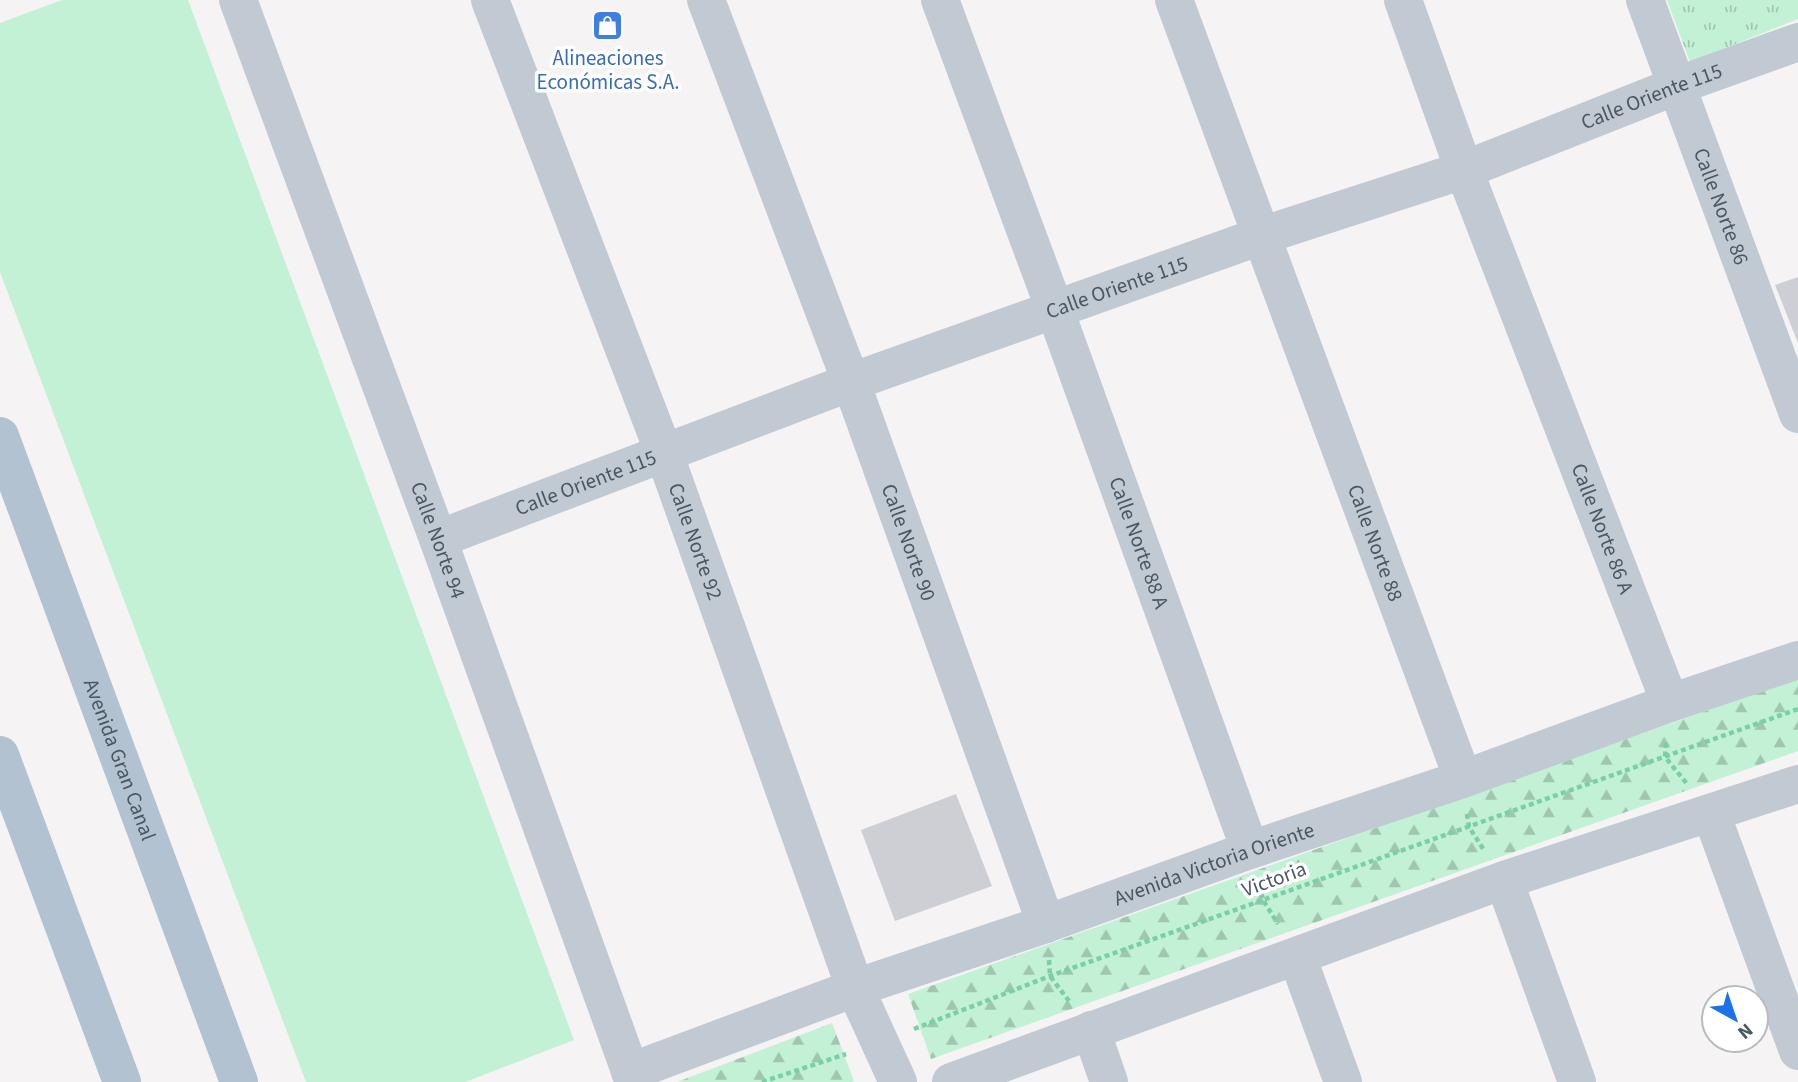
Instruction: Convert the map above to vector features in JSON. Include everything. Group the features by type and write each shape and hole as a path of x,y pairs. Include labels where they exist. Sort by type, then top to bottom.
{"main road":[{"name":"Avenida Gran Canal","path":"0,436 239,1082"},
{"path":"0,755 122,1082"}],"street":[{"name":"Calle Norte 94","path":"240,0 632,1077"},
{"name":"Calle Norte 92","path":"490,0 664,453 855,988 898,1082"},
{"name":"Calle Norte 90","path":"706,0 850,382 1046,924"},
{"name":"Calle Norte 88 A","path":"940,0 1250,850"},
{"name":"Calle Norte 88","path":"1174,0 1463,779"},
{"name":"Calle Norte 86 A","path":"1403,0 1464,170 1670,703"},
{"name":"Calle Norte 86","path":"1645,0 1798,414"},
{"name":"Calle Oriente 115","path":"438,539 850,382 1261,236 1464,170 1676,86 1798,42"},
{"name":"Avenida Victoria Oriente","path":"632,1077 855,988 1463,779 1670,703 1798,660"},
{"path":"951,1082 1504,880 1798,784"},
{"path":"1711,813 1798,1051"},
{"path":"1504,880 1577,1082"},
{"path":"1297,956 1343,1082"},
{"path":"1091,1030 1110,1082"}],"path":[{"path":"1670,703 1665,757 1711,813"},
{"name":"Victoria","path":"762,1082 880,1042 1050,976 1798,709"},
{"path":"1463,779 1469,827 1504,880"},
{"path":"1250,850 1263,900 1297,956"},
{"path":"1046,924 1050,976 1091,1030"}],"green space":[{"path":"62,0 188,0 574,1040 465,1082 306,1082 0,272 0,23"},
{"path":"1667,0 1798,0 1798,19 1690,62"},
{"path":"1798,678 1798,751 931,1059 908,994"},
{"path":"832,1023 854,1081 677,1082"}],"building":[{"path":"1798,277 1798,343 1775,285"},
{"path":"956,794 992,886 895,921 861,830"}],"place":[{"name":"Alineaciones Económicas S.A.","path":"608,26"}]}
